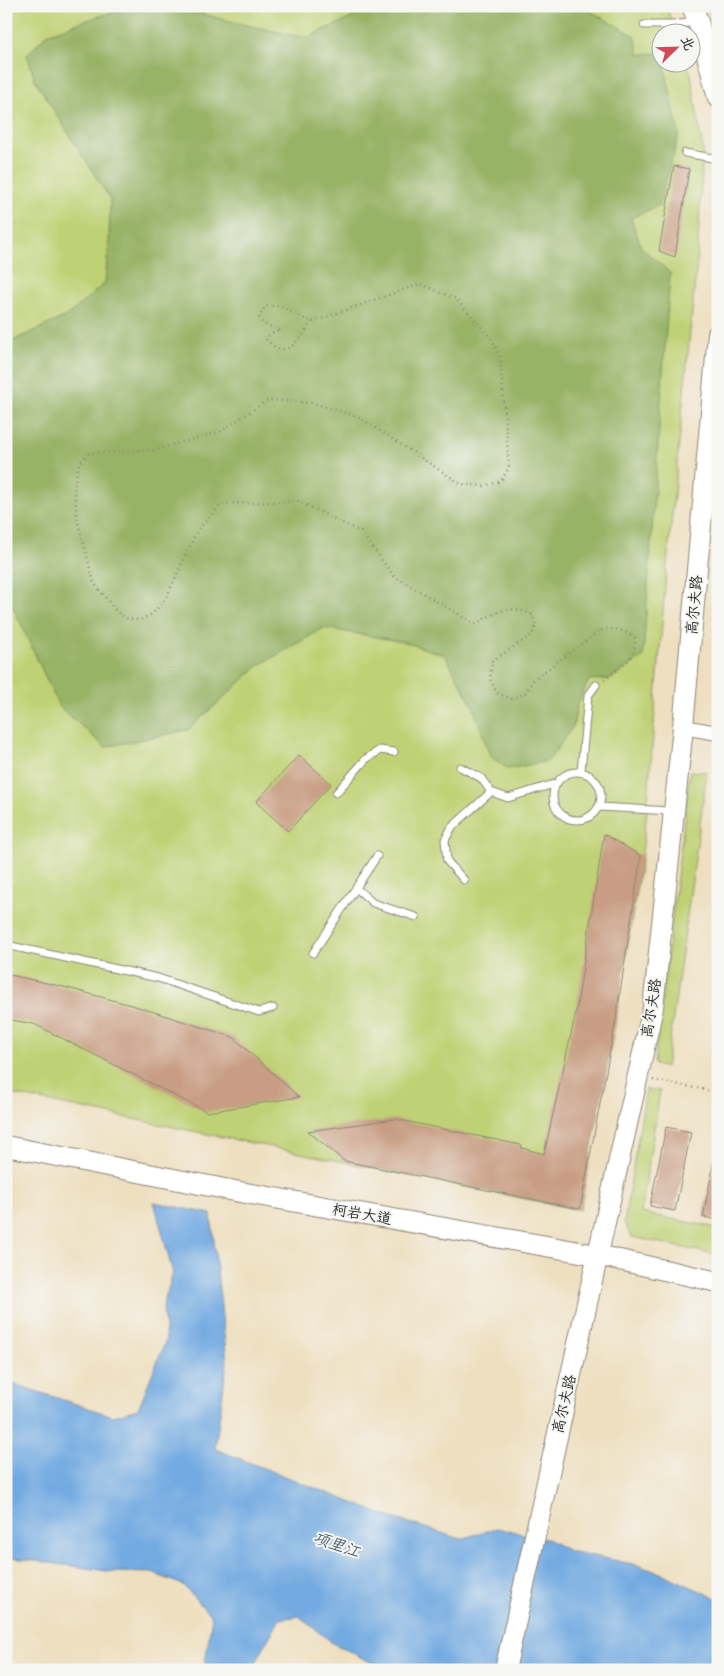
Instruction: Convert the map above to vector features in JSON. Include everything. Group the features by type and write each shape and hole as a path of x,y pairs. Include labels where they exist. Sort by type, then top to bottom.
{"street":[{"path":"695,14 718,98"},
{"name":"高尔夫路","path":"505,1670 653,1008 683,727 718,334"},
{"path":"683,727 718,732"},
{"name":"柯岩大道","path":"6,1146 240,1192 597,1255 718,1282"}],"lane":[{"path":"644,25 673,25 695,14"},
{"path":"685,153 718,160"},
{"path":"581,771 588,696 596,685"},
{"path":"336,793 366,759 380,750 394,752"},
{"path":"460,767 482,778 491,792 508,798 554,784 566,773 581,771 595,778 602,792 599,808 588,818 573,821 559,813 552,799 554,784"},
{"path":"464,880 447,861 445,840 452,826 491,792"},
{"path":"599,808 674,812"},
{"path":"313,953 377,856"},
{"path":"356,888 373,903 416,917"},
{"path":"6,945 158,978 258,1012 273,1008"}],"path":[{"path":"312,322 279,306 266,306 259,317 263,324 280,330 270,334 266,339 272,346 284,349 294,346 312,322 420,284 456,299 491,338 500,356 509,468 500,480 484,486 461,484 359,416 314,403 268,400 220,432 154,450 89,453 79,463 74,486 77,518 94,584 116,611 128,619 140,620 152,614 165,600 198,529 222,504 298,501 361,532 394,576 475,624 503,610 520,609 533,615 536,626 532,635 492,661 490,679 497,693 512,699 525,693 534,679 601,630 611,628 626,630 635,638 636,648 629,660 596,685"},
{"path":"638,1076 718,1092"}],"green space":[{"path":"6,6 666,6 672,22 652,22 652,72 690,72 691,74 703,150 697,261 666,575 642,854 616,1019 580,1210 6,1093"},
{"path":"374,6 581,6 635,36 639,54 652,53 652,72 666,72 679,134 659,205 631,218 641,247 670,273 643,657 610,679 589,680 577,705 573,727 548,761 508,769 490,756 473,706 445,655 404,642 324,628 258,666 188,730 105,747 59,706 6,592 6,344 68,315 105,283 109,241 110,199 35,80 27,55 47,34 132,7 186,10 305,38"},
{"path":"690,771 707,772 666,1068 654,1064"},
{"path":"646,1089 660,1091 641,1213 718,1228 718,1255 632,1237 624,1222"}],"water":[{"name":"项里江","path":"154,1202 211,1214 227,1362 215,1449 389,1517 461,1539 497,1528 549,1540 569,1551 637,1565 663,1574 718,1599 718,1670 386,1670 331,1642 299,1616 280,1619 252,1670 204,1670 212,1617 183,1585 152,1573 115,1572 6,1557 6,1383 113,1416 138,1409 166,1340 163,1306 173,1273"}],"building":[{"path":"674,166 689,169 675,257 659,251"},
{"path":"299,755 331,784 288,831 256,802"},
{"path":"604,834 641,856 616,1019 580,1209 344,1161 308,1131 395,1119 521,1145 522,1148 544,1154 576,1012"},
{"path":"6,974 135,1006 233,1037 299,1097 207,1112 34,1024 6,1019"},
{"path":"666,1127 691,1132 675,1211 650,1206"},
{"path":"718,1146 718,1220 703,1217"}]}
